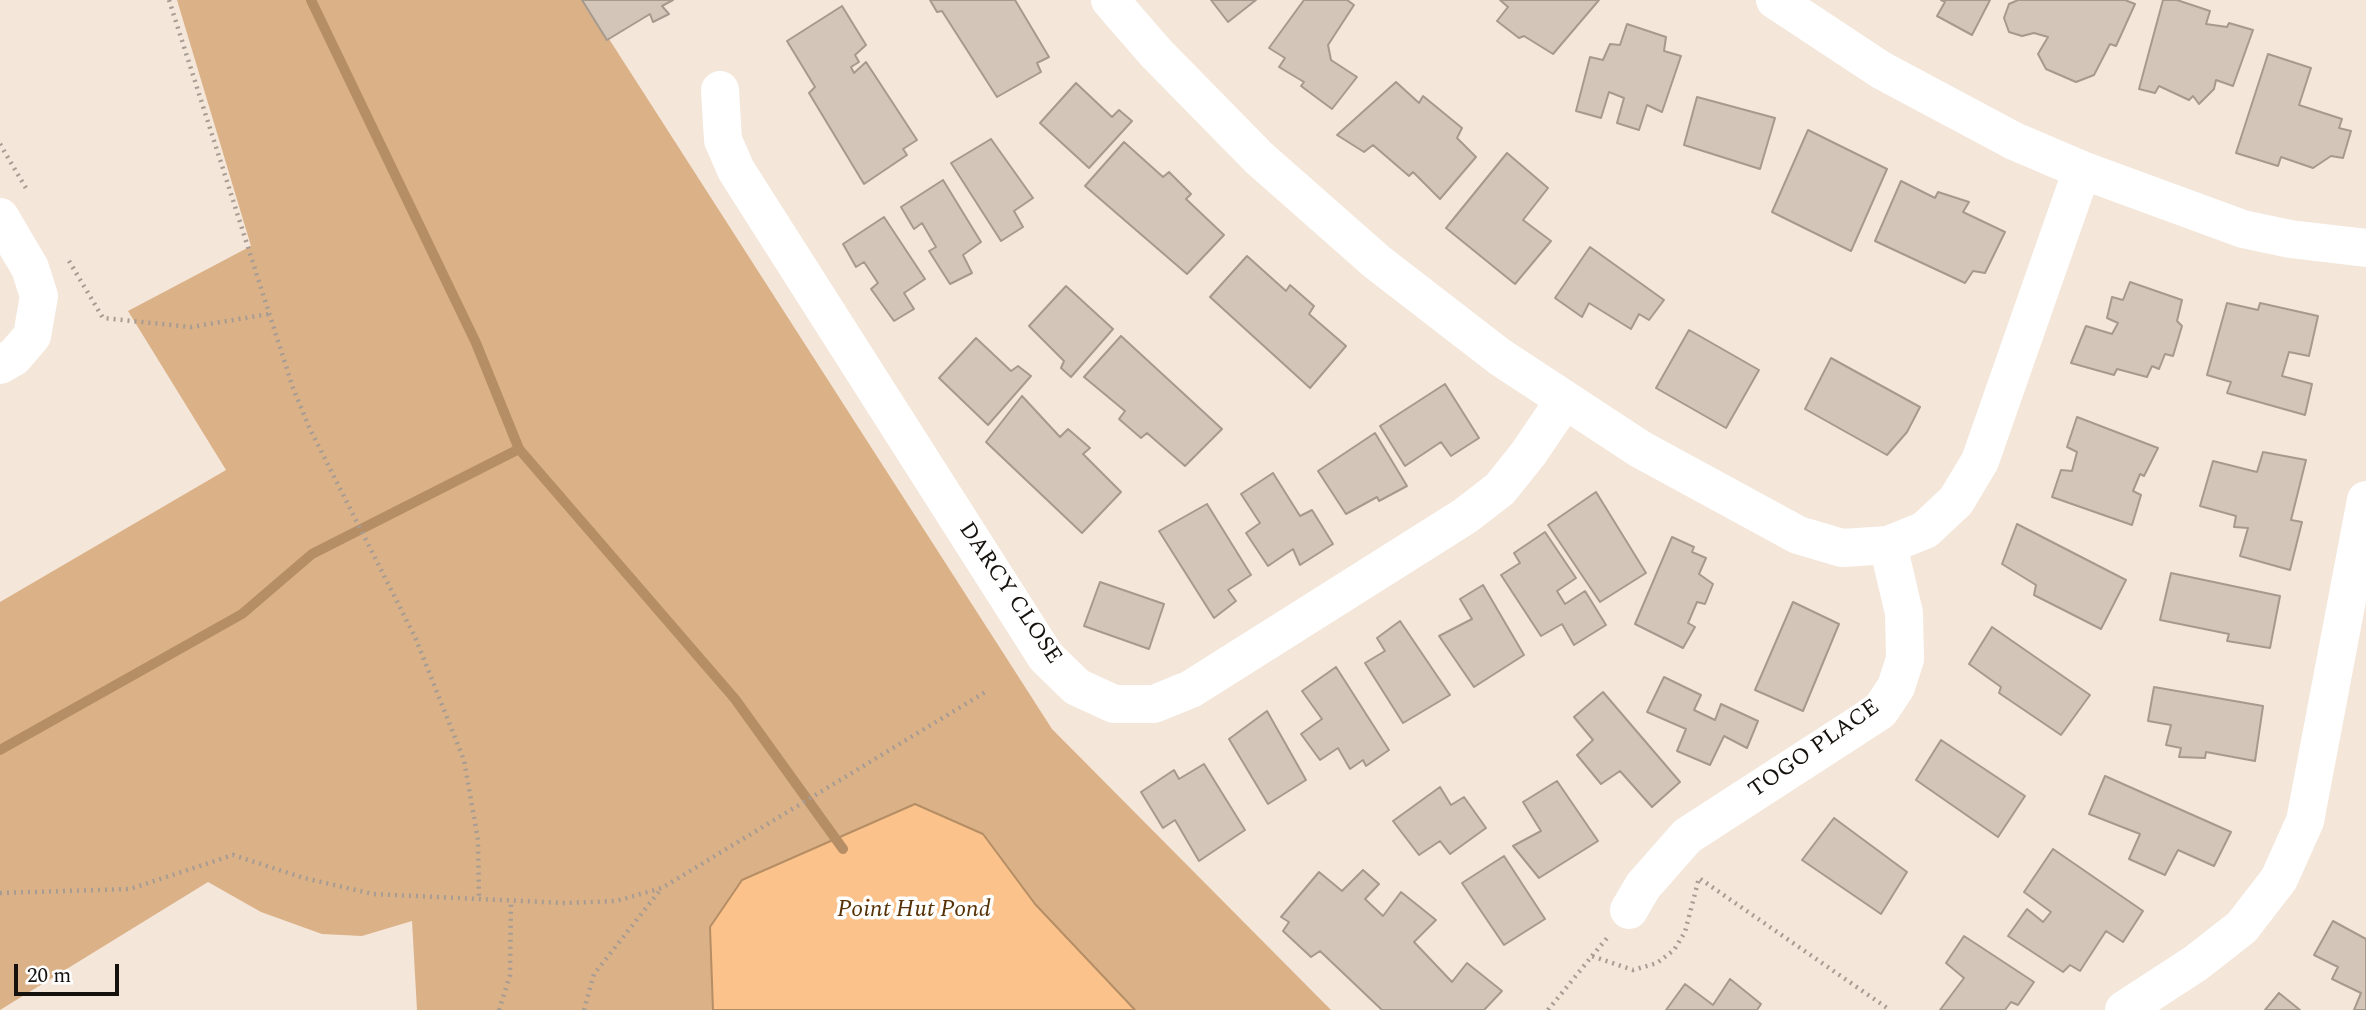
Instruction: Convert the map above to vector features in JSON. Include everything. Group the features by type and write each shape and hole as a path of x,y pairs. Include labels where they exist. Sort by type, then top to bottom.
{"street":[{"path":"1110,0 1156,53 1259,158 1377,262 1500,357 1563,401 1640,449 1798,536 1842,548 1888,545 1925,530 1956,501 1980,461 2082,170"},
{"path":"1775,0 1881,70 2014,141 2082,170 2243,229 2290,239 2366,248"},
{"name":"DARCY CLOSE","path":"720,90 723,140 736,170 1039,645 1077,687 1114,704 1154,704 1191,689 1465,516 1500,489 1528,454 1563,401"},
{"path":"0,217 30,268 39,296 38,317 32,336 14,357 0,365"},
{"path":"2124,1010 2196,963 2242,927 2279,879 2305,821 2366,500"},
{"name":"TOGO PLACE","path":"1629,910 1643,886 1687,836 1880,710 1896,687 1905,659 1904,613 1888,545"}],"path":[{"path":"169,0 268,314 309,427 415,637 464,760 478,840 479,898"},
{"path":"0,144 34,202"},
{"path":"62,249 103,318 191,327 268,314"},
{"path":"0,893 130,888 233,855 304,878 373,894 511,901 616,901 662,888 987,691"},
{"path":"1548,1010 1592,956 1633,970 1657,963 1674,950 1685,932 1699,878 1890,1010"},
{"path":"584,1010 594,974 662,888"},
{"path":"499,1010 510,975 511,901"}],"shaded area":[{"path":"177,0 584,0 1052,729 1331,1010 1135,1010 1035,904 983,834 710,927 713,1010 417,1010 412,921 362,936 322,934 261,912 208,882 0,1010 0,602 226,470 128,311 251,246"}],"water":[{"name":"Point Hut Pond","path":"915,804 983,834 1035,904 1135,1010 713,1010 710,927 742,880"}],"building":[{"path":"582,0 673,0 662,6 669,14 653,22 650,14 607,40"},
{"path":"930,0 1015,0 1049,57 1037,63 1041,72 997,97 942,11 937,12"},
{"path":"1211,0 1256,0 1228,22"},
{"path":"1304,0 1347,0 1354,5 1328,45 1331,60 1357,77 1332,109 1301,86 1304,82 1279,67 1285,58 1269,48"},
{"path":"1500,0 1599,0 1553,54 1524,36 1519,38 1497,21 1508,7"},
{"path":"1941,0 1990,0 1972,35 1937,16 1945,2"},
{"path":"2018,0 2125,0 2135,4 2116,46 2110,44 2094,75 2076,82 2046,69 2038,54 2048,37 2034,33 2022,36 2009,32 2004,18 2009,4"},
{"path":"2163,0 2177,0 2210,11 2206,24 2227,27 2229,23 2253,30 2233,86 2216,80 2214,89 2199,104 2193,96 2189,100 2159,86 2155,93 2139,89"},
{"path":"842,6 866,45 855,55 859,62 851,67 854,73 866,62 917,140 903,149 907,155 864,184 809,93 815,87 787,41"},
{"path":"1627,24 1666,37 1664,51 1681,56 1662,112 1647,105 1639,130 1617,123 1624,98 1609,92 1601,118 1576,111 1590,57 1603,60 1610,44 1620,45"},
{"path":"2268,54 2311,68 2299,105 2342,119 2339,128 2351,131 2343,158 2331,156 2313,168 2281,157 2278,166 2236,153"},
{"path":"1396,82 1419,103 1423,96 1462,128 1457,138 1476,157 1440,199 1413,172 1409,176 1373,145 1364,152 1337,135"},
{"path":"1076,83 1112,117 1119,110 1132,121 1089,168 1040,123"},
{"path":"1697,97 1775,118 1760,169 1684,145"},
{"path":"1808,130 1887,169 1851,251 1772,212"},
{"path":"991,139 1033,198 1014,211 1023,227 1001,241 951,163"},
{"path":"1124,142 1163,177 1169,172 1191,194 1186,199 1224,235 1187,274 1085,186"},
{"path":"1507,153 1548,188 1523,220 1551,241 1515,284 1446,228"},
{"path":"943,180 981,242 963,255 972,273 950,284 929,251 936,247 922,223 914,229 901,207"},
{"path":"1901,181 1935,198 1938,192 1969,202 1963,212 2005,232 1985,273 1973,271 1965,283 1875,241"},
{"path":"884,217 925,279 904,293 914,309 894,321 871,289 878,283 864,262 856,267 843,244"},
{"path":"1590,247 1664,300 1649,320 1639,314 1631,329 1589,303 1582,317 1555,298"},
{"path":"1247,256 1286,291 1290,285 1314,306 1309,314 1346,346 1310,388 1210,297"},
{"path":"2130,282 2182,300 2177,321 2182,326 2173,356 2165,354 2159,369 2152,366 2147,377 2117,369 2114,375 2071,363 2086,326 2112,334 2118,323 2107,318 2112,297 2123,300"},
{"path":"1066,286 1113,329 1071,377 1061,368 1064,361 1029,326"},
{"path":"2227,303 2258,310 2260,303 2318,316 2309,356 2289,352 2282,376 2312,384 2305,415 2227,393 2231,382 2207,375"},
{"path":"1689,330 1759,370 1726,428 1656,388"},
{"path":"1121,336 1222,429 1185,466 1147,433 1141,438 1119,419 1125,411 1084,377"},
{"path":"976,338 1011,371 1018,366 1031,376 988,425 939,378"},
{"path":"1831,358 1920,407 1907,432 1887,455 1805,409"},
{"path":"1445,384 1479,438 1451,456 1441,442 1405,466 1380,426"},
{"path":"1022,396 1060,437 1068,429 1090,448 1083,454 1121,492 1082,533 986,442"},
{"path":"2077,417 2158,448 2144,476 2140,474 2133,491 2141,495 2132,525 2052,497 2061,470 2072,471 2077,452 2067,447"},
{"path":"1375,433 1407,486 1379,501 1377,497 1346,514 1318,471"},
{"path":"2263,452 2306,460 2291,520 2302,522 2290,570 2240,556 2248,528 2234,527 2236,516 2200,506 2213,461 2257,472"},
{"path":"1273,473 1300,516 1312,510 1333,544 1300,565 1293,549 1268,566 1246,533 1260,523 1241,494"},
{"path":"1596,492 1646,573 1600,602 1548,525"},
{"path":"1207,504 1251,575 1228,590 1236,601 1214,618 1159,531"},
{"path":"2017,524 2126,580 2101,629 2034,595 2036,585 2002,564"},
{"path":"1545,532 1576,578 1557,591 1565,604 1585,591 1606,625 1574,645 1562,624 1541,636 1501,575 1520,563 1514,553"},
{"path":"1672,537 1694,547 1692,552 1706,558 1699,574 1713,584 1705,604 1697,602 1688,623 1695,627 1683,648 1635,624"},
{"path":"2171,573 2280,596 2270,648 2227,641 2229,634 2160,620"},
{"path":"1100,582 1164,604 1149,649 1084,626"},
{"path":"1483,585 1524,655 1474,687 1439,636 1472,619 1460,599"},
{"path":"1793,602 1839,624 1803,711 1755,690"},
{"path":"1400,621 1450,695 1403,723 1365,663 1385,651 1377,638"},
{"path":"1992,627 2090,695 2061,735 1999,693 2001,687 1969,664"},
{"path":"1336,667 1389,750 1366,766 1363,760 1350,769 1338,748 1320,760 1301,734 1322,719 1302,691"},
{"path":"1664,677 1701,695 1694,710 1715,720 1721,704 1758,721 1747,748 1724,736 1710,765 1677,751 1686,729 1647,712"},
{"path":"2154,687 2263,706 2255,761 2206,752 2205,758 2179,757 2181,748 2166,745 2171,725 2148,721"},
{"path":"1603,692 1680,782 1652,807 1620,771 1601,784 1577,755 1593,740 1574,717"},
{"path":"1267,711 1306,780 1268,804 1229,739"},
{"path":"1941,740 2025,796 1998,837 1916,780"},
{"path":"1204,764 1245,830 1199,861 1175,820 1163,828 1141,792 1174,770 1179,779"},
{"path":"2105,776 2231,832 2214,866 2178,850 2165,875 2129,859 2140,834 2089,814"},
{"path":"1557,781 1598,841 1539,878 1513,846 1541,831 1523,802"},
{"path":"1440,787 1451,805 1464,797 1486,828 1450,854 1440,841 1419,855 1393,821"},
{"path":"1834,818 1907,872 1881,914 1802,860"},
{"path":"2053,849 2143,911 2123,942 2106,931 2080,971 2070,965 2063,972 2008,936 2027,909 2043,922 2051,912 2024,892"},
{"path":"1504,856 1545,919 1504,945 1462,883"},
{"path":"1363,870 1379,884 1365,899 1383,916 1401,892 1436,920 1414,942 1452,982 1467,963 1502,991 1484,1010 1382,1010 1320,951 1311,957 1283,931 1289,922 1281,917 1319,872 1342,891"},
{"path":"2333,921 2366,939 2366,1010 2354,1010 2361,993 2332,979 2338,967 2314,955"},
{"path":"1964,936 2034,982 2018,1005 2011,1002 2005,1010 1940,1010 1964,978 1946,963"},
{"path":"1730,979 1761,1004 1757,1010 1666,1010 1685,984 1713,1005"},
{"path":"2279,993 2300,1010 2265,1010"}],"waterway":[{"path":"311,0 476,343 519,449"},
{"path":"0,750 242,614 312,554 519,449 735,699 843,849"}]}
